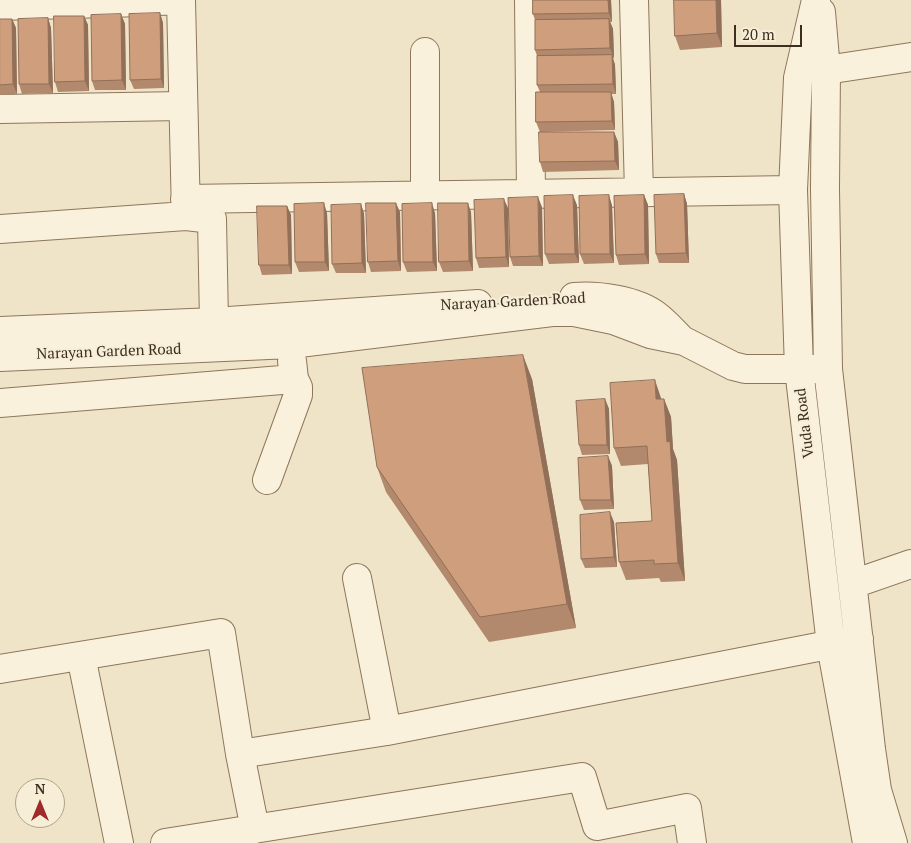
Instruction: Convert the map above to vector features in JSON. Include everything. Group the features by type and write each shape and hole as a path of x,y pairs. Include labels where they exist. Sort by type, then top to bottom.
{"street":[{"path":"0,6 45,2 177,0"},
{"path":"181,0 186,207"},
{"path":"529,0 531,194"},
{"path":"634,0 640,193"},
{"name":"Vuda Road","path":"818,0 826,70 824,189 828,369 877,790 893,843"},
{"name":"Vuda Road","path":"818,0 798,78 793,190 799,369 831,644 867,843"},
{"path":"425,52 425,196"},
{"path":"826,70 911,57"},
{"path":"0,109 183,106"},
{"path":"0,229 186,207 425,196 793,190"},
{"path":"186,207 212,218 211,335"},
{"name":"Narayan Garden Road","path":"0,357 585,296 613,299 636,305 656,315 684,341"},
{"name":"Narayan Garden Road","path":"0,331 211,335 291,344 552,312 574,312 613,320 650,334 684,341"},
{"path":"684,341 733,366 755,369 828,369"},
{"path":"267,480 298,395 298,387 294,379 291,344"},
{"path":"0,403 294,379"},
{"path":"853,584 911,564"},
{"path":"357,578 387,731"},
{"path":"0,669 221,633 240,754 255,829"},
{"path":"240,754 387,731 859,639"},
{"path":"81,656 119,843"},
{"path":"165,843 582,777 597,826 687,808 692,843"}],"building":[{"path":"533,0 608,0 609,13 533,14"},
{"path":"674,0 716,0 717,33 675,36"},
{"path":"160,13 161,79 130,80 129,14"},
{"path":"121,14 122,80 92,81 91,15"},
{"path":"54,16 84,16 85,81 55,82"},
{"path":"48,18 49,84 19,84 18,19"},
{"path":"0,19 12,19 13,84 0,85"},
{"path":"609,19 610,48 535,50 535,20"},
{"path":"612,55 613,84 537,85 537,56"},
{"path":"536,92 611,92 612,121 536,122"},
{"path":"539,132 614,132 615,161 540,162"},
{"path":"684,194 686,253 656,254 654,195"},
{"path":"573,195 575,254 545,254 544,196"},
{"path":"609,195 610,254 580,254 579,196"},
{"path":"644,195 645,254 616,255 614,196"},
{"path":"538,197 539,256 510,257 508,198"},
{"path":"504,199 506,257 476,258 474,200"},
{"path":"324,203 325,262 295,262 294,204"},
{"path":"366,203 396,203 398,261 368,262"},
{"path":"432,203 433,262 403,262 402,204"},
{"path":"438,203 468,203 469,261 439,262"},
{"path":"361,204 362,263 332,264 331,205"},
{"path":"257,206 287,206 289,265 259,265"},
{"path":"523,355 567,604 480,617 377,467 362,368"},
{"path":"655,380 656,399 664,399 667,442 670,441 678,563 654,564 654,560 619,562 616,523 652,521 647,446 614,448 610,383"},
{"path":"605,399 607,445 579,445 576,401"},
{"path":"608,456 611,500 580,500 578,458"},
{"path":"610,512 614,557 581,559 580,515"}]}
